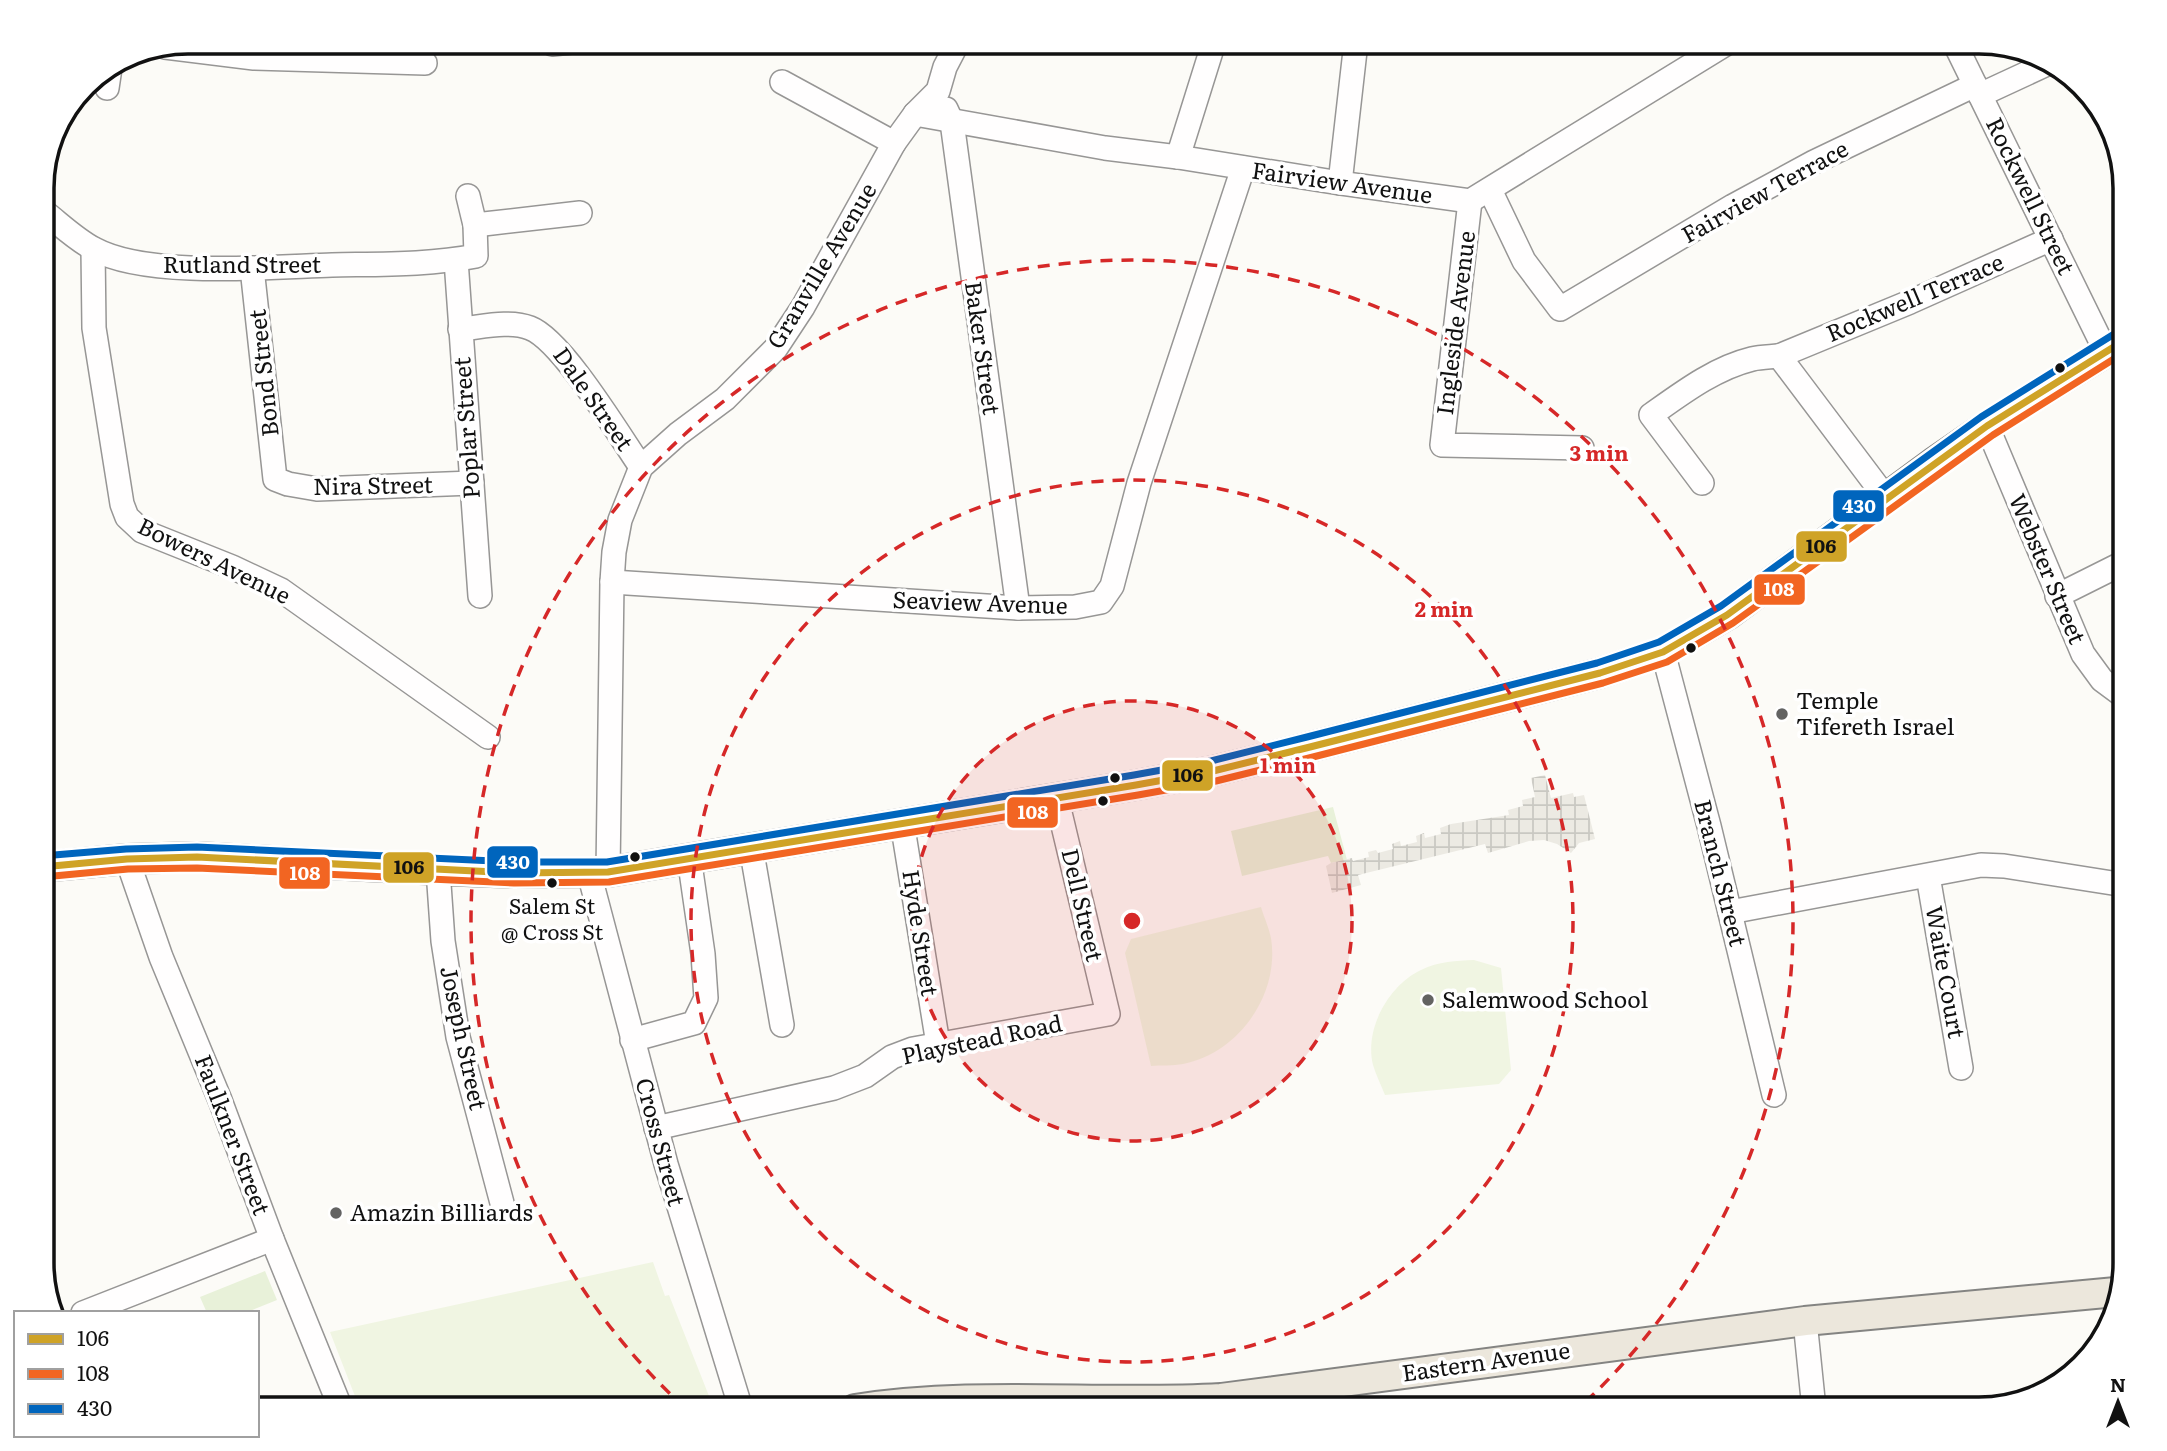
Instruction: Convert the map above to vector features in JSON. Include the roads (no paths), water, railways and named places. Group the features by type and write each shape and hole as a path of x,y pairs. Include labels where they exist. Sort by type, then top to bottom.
{"main road":[{"path":"55,866 127,859 237,859 438,870 598,872 1213,771 1639,662 1663,652 1727,615 1987,426 2113,346"},
{"name":"Eastern Avenue","path":"1301,1397 1805,1321 2109,1293"}],"street":[{"path":"1178,157 1210,54"},
{"path":"1340,183 1355,54"},
{"path":"1480,195 1709,54"},
{"name":"Rockwell Street","path":"1960,54 2050,239 2113,342"},
{"path":"230,55 425,63"},
{"name":"Granville Avenue","path":"598,872 615,544 641,467 678,434 725,399 776,348 803,307 894,143 915,114 938,91 951,55"},
{"name":"Fairview Terrace","path":"1480,195 1560,309 1732,206 1814,162 1978,90 2038,68"},
{"path":"782,82 894,143"},
{"name":"Baker Street","path":"938,91 952,122 1018,608"},
{"name":"Fairview Avenue","path":"915,114 1105,148 1340,183 1480,195"},
{"name":"Seaview Avenue","path":"612,582 1018,608 1075,607 1101,601 1112,586 1139,483 1243,168"},
{"name":"Ingleside Avenue","path":"1480,195 1442,445 1582,448"},
{"path":"456,260 476,257 475,225 468,196"},
{"path":"475,225 580,213"},
{"name":"Rutland Street","path":"55,220 93,249 130,260 168,266 252,268 456,260"},
{"name":"Rockwell Terrace","path":"1702,483 1651,415 1695,385 1725,369 1752,359 1779,356 1910,302 2050,239"},
{"name":"Bowers Avenue","path":"93,249 94,328 122,504 130,520 142,531 281,590 488,737"},
{"name":"Poplar Street","path":"456,260 480,596"},
{"name":"Bond Street","path":"252,268 275,479"},
{"name":"Dale Street","path":"460,329 514,325 528,327 542,334 562,354 641,467"},
{"path":"1779,356 1886,498"},
{"name":"Webster Street","path":"1987,426 2057,596 2088,663 2113,688"},
{"name":"Nira Street","path":"275,479 317,489 472,484"},
{"path":"2057,596 2113,568"},
{"name":"Branch Street","path":"1663,652 1774,1095"},
{"name":"Dell Street","path":"1056,796 1108,1014"},
{"name":"Hyde Street","path":"902,821 938,1044"},
{"path":"751,847 782,1025"},
{"path":"632,1040 694,1023 706,998 704,954 689,857"},
{"name":"Faulkner Street","path":"127,859 161,957 336,1397"},
{"path":"1730,912 1973,866 1996,865 2113,883"},
{"name":"Joseph Street","path":"438,870 443,940 458,1037 502,1203"},
{"name":"Cross Street","path":"598,872 632,1040 684,1226 737,1397"},
{"name":"Waite Court","path":"1928,876 1961,1068"},
{"name":"Playstead Road","path":"656,1128 834,1088 865,1076 902,1052 1108,1014"},
{"path":"88,1311 272,1239"},
{"path":"1805,1321 1813,1397"}],"place":[{"name":"Temple Tifereth Israel","path":"1782,714"},
{"name":"Salem St @ Cross St","path":"552,883"},
{"name":"Salemwood School","path":"1428,1000"},
{"name":"Amazin Billiards","path":"336,1213"}]}
